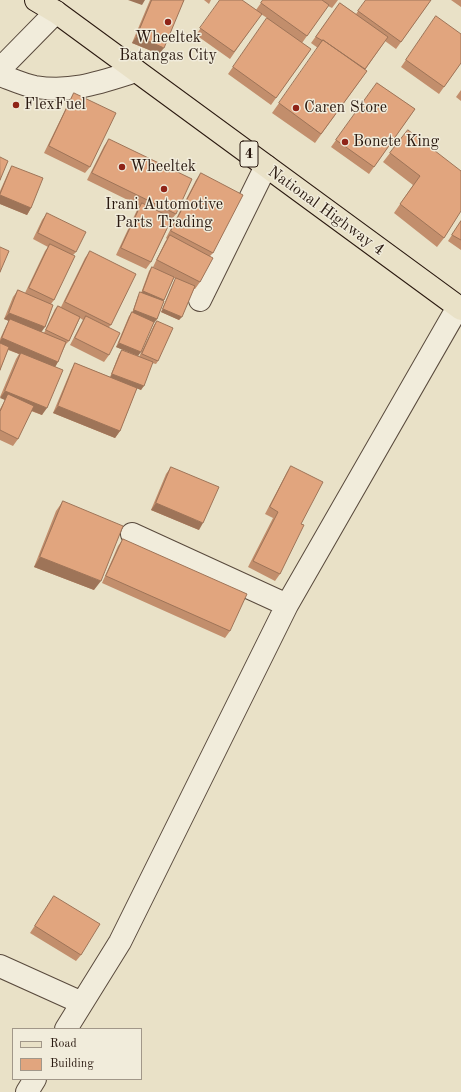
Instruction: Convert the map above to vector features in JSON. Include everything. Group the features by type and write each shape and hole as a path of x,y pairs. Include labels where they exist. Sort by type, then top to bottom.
{"main road":[{"name":"National Highway 4","path":"36,0 56,12 460,308"}],"street":[{"path":"0,69 56,12"},
{"path":"0,75 34,87 61,90 87,87 136,71"},
{"path":"200,300 266,166"},
{"path":"67,1028 120,942 287,605 460,308"},
{"path":"132,534 287,605"},
{"path":"0,966 82,1003"},
{"path":"27,1092 34,1080"}],"building":[{"path":"152,0 184,0 164,48 137,36"},
{"path":"220,0 242,0 262,14 234,52 200,28"},
{"path":"263,0 322,0 329,5 307,36 261,3"},
{"path":"366,0 431,0 401,42 358,11"},
{"path":"340,3 388,37 365,69 323,40 316,37"},
{"path":"436,16 461,34 461,63 444,87 406,60"},
{"path":"267,18 311,49 276,98 233,67"},
{"path":"323,40 367,71 321,134 279,103"},
{"path":"377,83 415,109 374,167 336,140"},
{"path":"74,93 116,113 90,167 49,146"},
{"path":"408,130 461,171 461,211 444,238 400,204 420,176 390,153"},
{"path":"109,139 192,179 176,214 92,173"},
{"path":"0,157 8,161 0,180"},
{"path":"12,166 43,178 31,208 0,195"},
{"path":"201,173 243,195 213,253 171,231"},
{"path":"142,203 172,218 151,262 121,248"},
{"path":"47,213 86,232 76,252 38,233"},
{"path":"461,221 461,240 452,235"},
{"path":"170,235 213,258 200,282 157,260"},
{"path":"50,244 75,256 54,300 29,288"},
{"path":"0,247 9,251 0,272"},
{"path":"90,251 136,274 111,325 65,302"},
{"path":"152,267 174,277 164,300 143,291"},
{"path":"176,278 195,286 182,317 163,309"},
{"path":"18,290 53,305 45,327 9,313"},
{"path":"140,292 164,301 157,319 134,310"},
{"path":"58,306 80,317 69,341 46,330"},
{"path":"132,312 154,322 141,352 119,343"},
{"path":"86,316 120,333 109,355 75,338"},
{"path":"10,319 66,342 58,362 2,338"},
{"path":"157,321 173,328 158,361 142,354"},
{"path":"0,343 9,347 0,370"},
{"path":"122,350 153,362 144,386 112,374"},
{"path":"21,353 63,370 47,408 5,391"},
{"path":"75,363 137,388 120,431 58,406"},
{"path":"8,394 34,406 18,439 0,430 0,412"},
{"path":"291,466 323,482 301,524 304,525 280,574 253,561 278,512 270,507"},
{"path":"171,467 219,487 203,523 156,503"},
{"path":"63,501 123,526 101,581 40,557"},
{"path":"123,539 247,594 230,631 106,576"},
{"path":"54,896 100,924 81,955 35,926"}],"place":[{"name":"Wheeltek Batangas City","path":"168,22"},
{"name":"FlexFuel","path":"16,105"},
{"name":"Caren Store","path":"296,108"},
{"name":"Bonete King","path":"345,142"},
{"name":"Wheeltek","path":"122,167"},
{"name":"Irani Automotive Parts Trading","path":"164,189"}]}
